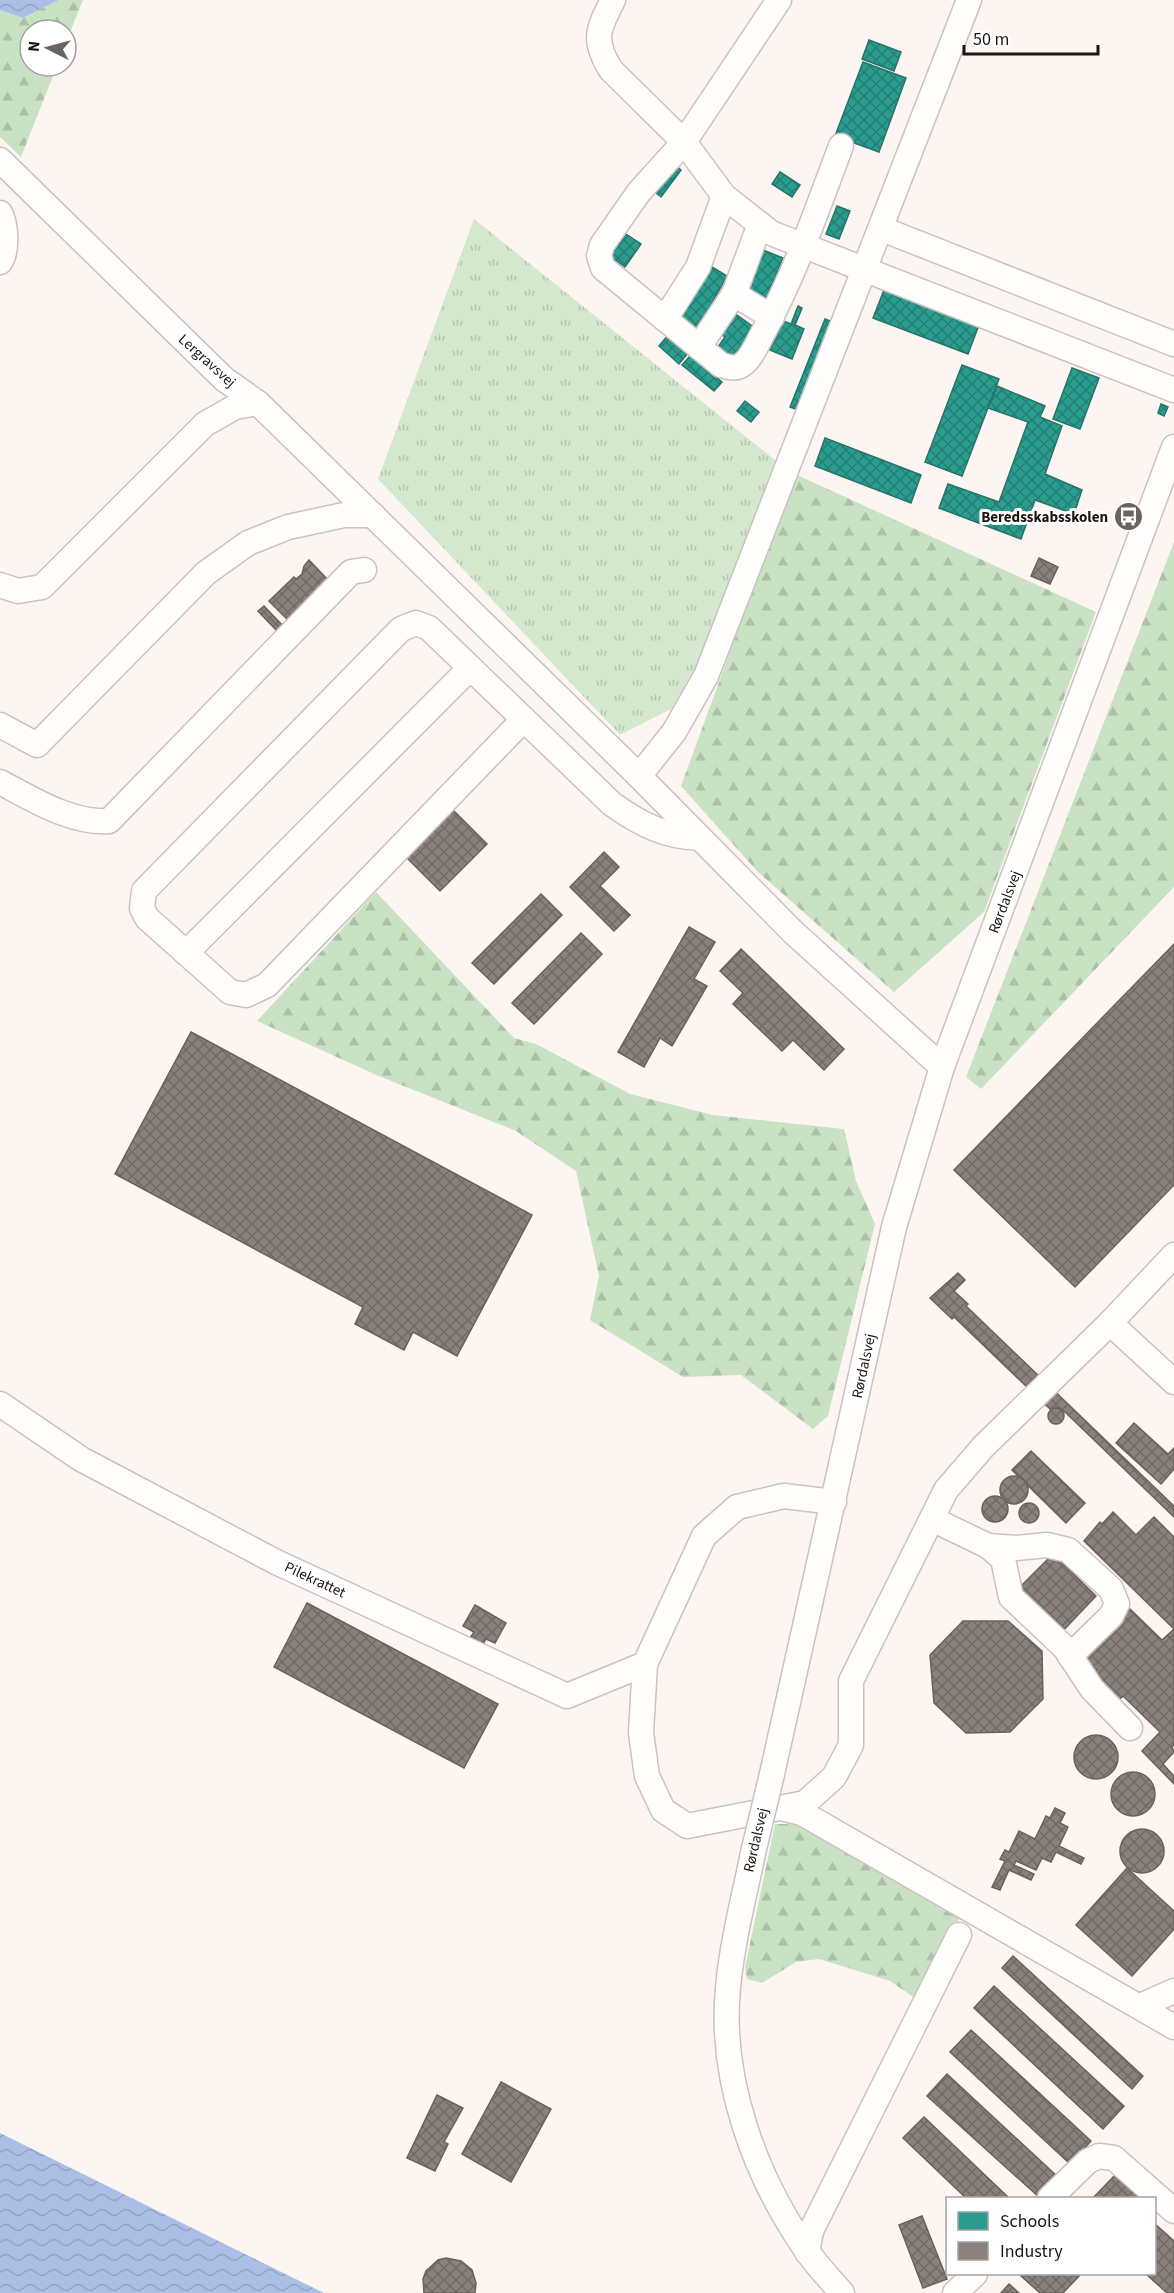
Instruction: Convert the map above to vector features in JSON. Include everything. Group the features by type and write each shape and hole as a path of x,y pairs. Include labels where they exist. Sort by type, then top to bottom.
{"street":[{"path":"613,0 600,24 597,39 602,55 611,70 684,142 724,196 771,233 865,272 1174,390"},
{"path":"779,0 684,142 639,192 602,245 599,256 603,268 721,365 731,368 741,366 750,358 772,317 841,146"},
{"path":"639,776 674,732 706,676 882,229 969,0"},
{"name":"Lergravsvej","path":"0,160 224,379 258,403"},
{"path":"664,319 698,267 724,196"},
{"path":"0,213 4,220 4,257 0,262"},
{"path":"699,347 734,294 760,224"},
{"path":"882,229 1174,344"},
{"path":"734,294 772,317"},
{"path":"258,403 639,776 793,932 942,1067"},
{"name":"Lergravsvej","path":"0,585 18,591 42,587 205,424 235,407 258,403"},
{"name":"Rørdalsvej","path":"842,2293 807,2252 777,2203 752,2148 733,2084 727,2022 732,1954 894,1227 942,1067 1174,447"},
{"path":"0,725 37,745 206,573 248,543 288,527 344,514 373,515"},
{"path":"0,782 29,798 91,822 109,821 351,572 364,570"},
{"path":"524,719 267,985 246,995 230,992 147,918 142,908 144,891 401,629 416,623 429,628 470,668 524,719 612,804 628,815 673,837 700,838"},
{"path":"186,953 470,668"},
{"path":"834,1502 784,1496 737,1507 704,1536 645,1664 641,1732 647,1776 663,1810 687,1826 805,1803 834,1777 851,1745 851,1681 946,1490 983,1447 1110,1323 1174,1255"},
{"path":"1110,1323 1174,1382"},
{"name":"Pilekrattet","path":"0,1404 81,1459 276,1562 567,1696 645,1664"},
{"path":"932,1518 988,1546 1003,1559 1011,1597 1065,1648 1092,1689 1130,1728"},
{"path":"988,1546 1016,1548 1047,1545 1068,1550 1111,1589 1117,1604 1112,1616 1071,1656"},
{"path":"782,1808 802,1813 1174,2027"},
{"path":"807,2252 811,2231 959,1935"},
{"path":"1140,2006 1174,1991"},
{"path":"1052,2197 1088,2161 1099,2156 1114,2158 1174,2211"},
{"path":"956,2293 974,2275"}],"green space":[{"path":"59,0 83,0 76,18 23,18"},
{"path":"0,10 23,18 18,18 18,78 52,78 21,157 0,137"},
{"path":"474,219 780,464 681,704 620,735 378,479"},
{"path":"795,474 1096,612 984,912 894,992 757,871 681,786"},
{"path":"1174,542 1174,887 981,1089 966,1077"},
{"path":"376,892 514,1038 536,1044 630,1094 713,1115 844,1129 856,1181 875,1224 828,1416 813,1429 741,1375 683,1377 590,1320 599,1276 576,1171 516,1131 381,1077 257,1021"},
{"path":"775,1824 791,1824 817,1830 961,1915 918,2000 890,1981 819,1959 796,1962 762,1983 747,1979 745,1967"}],"water":[{"path":"0,0 59,0 23,18 0,10"},
{"path":"0,2133 324,2293 0,2293"}],"building: Schools":[{"path":"869,40 901,52 894,71 862,59"},
{"path":"863,62 906,78 879,152 835,136"},
{"path":"675,165 681,170 661,197 655,192"},
{"path":"780,172 800,185 792,197 772,184"},
{"path":"837,206 850,211 839,239 826,234"},
{"path":"626,234 641,244 625,267 610,256"},
{"path":"763,250 783,258 765,302 745,293"},
{"path":"712,267 727,276 696,332 676,320 697,284 700,286"},
{"path":"884,290 979,325 968,354 873,318"},
{"path":"798,306 802,308 795,325 804,329 792,359 770,350 783,321 791,324"},
{"path":"733,312 752,326 752,333 732,357 718,347 725,337 718,332"},
{"path":"825,319 840,325 809,414 790,407"},
{"path":"668,335 688,353 679,364 659,346"},
{"path":"691,355 722,382 714,391 682,365"},
{"path":"962,365 999,379 962,476 925,462"},
{"path":"1072,368 1099,378 1080,429 1053,419"},
{"path":"997,386 1045,406 1040,417 1062,426 1045,474 1082,490 1074,514 1035,500 1021,539 939,508 948,484 999,502 1028,422 988,408"},
{"path":"745,401 759,412 751,422 737,411"},
{"path":"1161,404 1168,407 1164,416 1158,413"},
{"path":"825,438 921,475 911,503 815,466"}],"building: Industry":[{"path":"1039,558 1058,567 1050,584 1031,576"},
{"path":"309,560 328,580 287,619 269,601 294,577 296,579 302,574"},
{"path":"264,606 282,625 276,630 258,611"},
{"path":"453,810 487,844 440,891 406,857"},
{"path":"604,852 619,867 600,886 630,915 614,931 570,887"},
{"path":"541,894 562,915 494,984 472,963"},
{"path":"689,927 715,942 694,979 707,986 672,1046 660,1038 644,1067 618,1052"},
{"path":"581,933 602,954 534,1024 512,1003"},
{"path":"1174,944 1174,1185 1075,1287 954,1170"},
{"path":"741,949 844,1049 824,1070 793,1040 782,1051 733,1004 743,993 720,971"},
{"path":"191,1032 532,1215 457,1356 413,1332 404,1350 355,1324 363,1307 115,1174"},
{"path":"958,1273 965,1280 954,1291 968,1304 966,1306 1174,1506 1174,1517 1065,1412 1058,1408 1051,1410 954,1317 952,1319 930,1298"},
{"path":"1053,1408 1059,1408 1064,1416 1062,1422 1053,1424 1048,1419 1048,1413"},
{"path":"1134,1423 1168,1454 1174,1448 1174,1469 1161,1484 1116,1443"},
{"path":"1031,1451 1085,1503 1066,1523 1012,1470"},
{"path":"1014,1476 1024,1480 1028,1490 1024,1500 1014,1504 1004,1500 1000,1490 1004,1480"},
{"path":"995,1496 1005,1499 1008,1509 1005,1519 995,1522 985,1519 982,1509 985,1499"},
{"path":"1029,1503 1036,1506 1039,1513 1036,1520 1029,1523 1022,1520 1019,1513 1022,1506"},
{"path":"1113,1512 1136,1535 1154,1517 1174,1537 1174,1629 1084,1541 1100,1522 1102,1524"},
{"path":"1053,1554 1096,1596 1058,1636 1014,1593"},
{"path":"307,1603 498,1704 464,1768 274,1667"},
{"path":"475,1605 506,1623 495,1643 486,1639 482,1646 470,1638 474,1632 463,1626"},
{"path":"1130,1609 1162,1640 1174,1629 1174,1745 1172,1747 1174,1752 1163,1764 1174,1776 1174,1784 1142,1751 1160,1732 1123,1696 1117,1702 1091,1677 1097,1670 1084,1658"},
{"path":"963,1621 1008,1621 1042,1651 1043,1699 1010,1732 966,1733 934,1703 930,1655"},
{"path":"1096,1735 1112,1741 1118,1757 1112,1773 1096,1779 1080,1773 1074,1757 1080,1741"},
{"path":"1133,1772 1149,1778 1155,1794 1149,1810 1133,1816 1117,1810 1111,1794 1117,1778"},
{"path":"1055,1808 1065,1813 1060,1823 1068,1827 1059,1846 1084,1858 1081,1864 1056,1852 1051,1862 1042,1858 1036,1870 1016,1861 1014,1865 1034,1874 1031,1880 1009,1870 1000,1890 992,1887 1005,1861 1000,1859 1005,1850 1009,1852 1019,1831 1035,1839 1046,1816 1050,1818"},
{"path":"1142,1829 1158,1835 1164,1851 1158,1867 1142,1873 1126,1867 1120,1851 1126,1835"},
{"path":"1127,1868 1174,1911 1174,1929 1132,1976 1076,1925"},
{"path":"1013,1956 1143,2076 1132,2089 1002,1968"},
{"path":"994,1986 1124,2106 1103,2129 974,2008"},
{"path":"971,2030 1091,2141 1070,2164 950,2052"},
{"path":"947,2074 1059,2178 1039,2197 927,2096"},
{"path":"501,2082 551,2109 511,2182 462,2154"},
{"path":"437,2095 463,2108 444,2142 448,2144 435,2171 407,2158"},
{"path":"924,2117 1008,2197 965,2197 903,2138"},
{"path":"1116,2174 1142,2197 1094,2197"},
{"path":"922,2216 947,2279 923,2288 899,2225"},
{"path":"1156,2225 1174,2241 1174,2293 1167,2293 1147,2275 1156,2275"},
{"path":"446,2258 461,2261 472,2270 476,2283 475,2293 424,2293 423,2279 426,2271 438,2260"},
{"path":"1080,2275 1063,2293 1040,2293 1021,2276"},
{"path":"1009,2284 1019,2293 1001,2293"}],"place":[{"name":"Beredsskabsskolen","path":"1129,517"}]}
